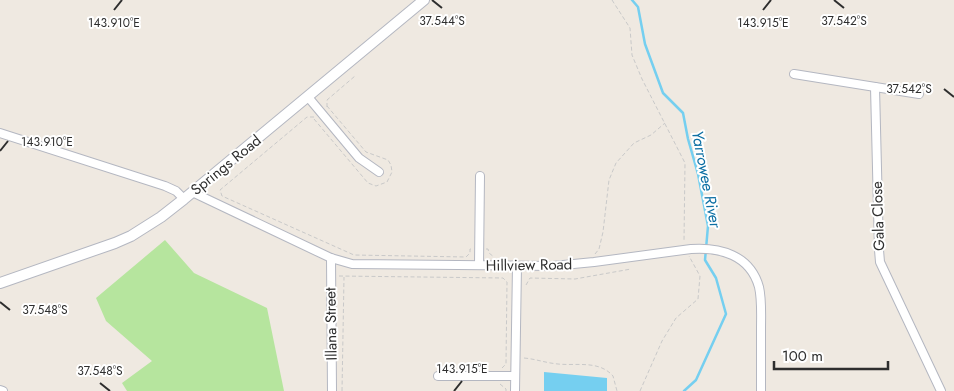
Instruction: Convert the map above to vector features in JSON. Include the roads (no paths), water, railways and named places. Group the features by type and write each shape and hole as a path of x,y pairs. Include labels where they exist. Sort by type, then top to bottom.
{"street":[{"name":"Springs Road","path":"0,282 110,245 131,236 161,217 424,0"},
{"path":"794,74 919,94"},
{"name":"Gala Close","path":"875,87 880,262 941,391"},
{"path":"308,97 359,158 379,172"},
{"path":"0,133 165,186 176,191 184,198"},
{"path":"479,265 480,176"},
{"name":"Hillview Road","path":"192,192 331,258 346,263 552,266 688,249 708,248 725,251 737,257 751,271 758,284 762,391"},
{"name":"Illana Street","path":"331,258 332,391"},
{"path":"515,391 517,266"},
{"path":"438,376 515,376"}],"water":[{"path":"544,372 607,378 607,391 544,391"}],"waterway":[{"name":"Yarrowee River","path":"632,0 638,7 645,44 663,93 683,113 708,226 705,260 716,278 726,314 696,380 684,391"}]}
